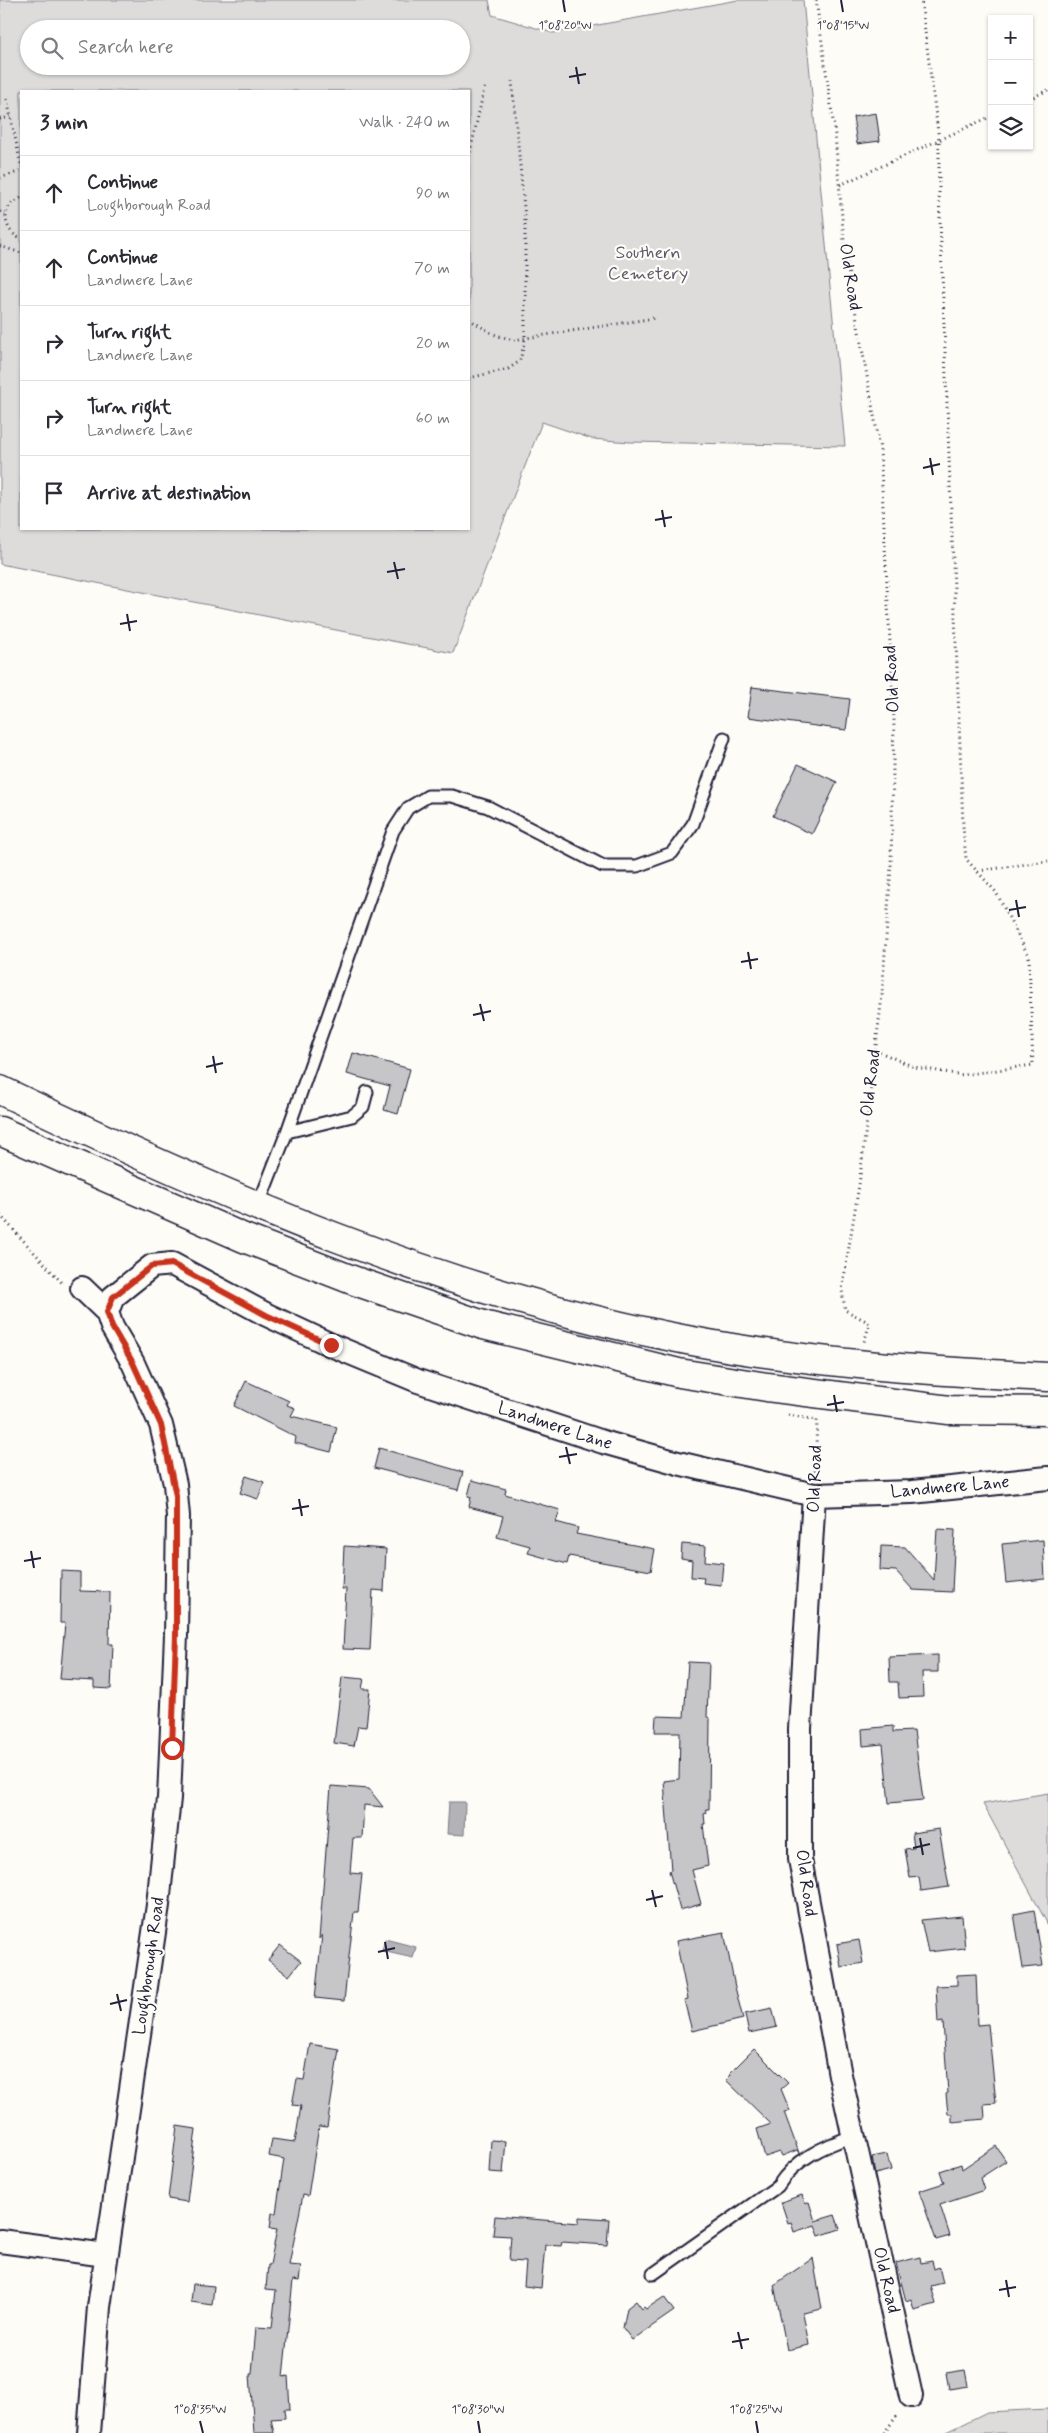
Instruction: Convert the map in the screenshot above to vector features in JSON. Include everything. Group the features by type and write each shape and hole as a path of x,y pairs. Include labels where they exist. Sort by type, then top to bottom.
{"highway":[{"path":"0,1090 258,1208 365,1249 494,1292 684,1340 770,1355 857,1365 1048,1377"},
{"path":"0,1131 244,1238 355,1281 483,1325 679,1372 777,1389 949,1410 1048,1411"}],"street":[{"name":"Landmere Lane","path":"107,1312 113,1297 152,1266 172,1264 266,1315 331,1345 418,1381 603,1442 678,1463 814,1495 912,1492 1048,1478"},
{"path":"73,1286 107,1312"},
{"name":"Loughborough Road","path":"89,2433 99,2307 152,1955 169,1798 176,1656 176,1496 161,1425 133,1363 112,1327 107,1312"},
{"name":"Old Road","path":"814,1495 800,1729 800,1859 840,2075 912,2396"},
{"path":"0,2241 106,2255"}],"lane":[{"path":"258,1208 392,831 408,808 428,796 452,796 488,807 603,866 637,866 672,853 693,824 724,738"},
{"path":"286,1132 352,1116 363,1107 367,1092"},
{"path":"653,2274 778,2186 787,2171 824,2146 853,2136"}],"path":[{"name":"Old Road","path":"816,0 840,185 844,253 880,449 894,720 891,866 882,996 859,1185 842,1290 845,1310 870,1323 864,1344"},
{"path":"875,1050 914,1067 962,1075 1033,1065 1029,957 996,892 966,859 963,826 940,213 939,140 921,0"},
{"path":"470,378 508,370 520,361 525,339 525,218 512,81"},
{"path":"470,152 485,85"},
{"path":"1033,97 1048,90"},
{"path":"7,99 20,160"},
{"path":"0,119 11,117"},
{"path":"840,185 988,118"},
{"path":"0,178 20,171"},
{"path":"20,199 10,204 6,214 6,224 11,233 20,238"},
{"path":"0,212 6,214"},
{"path":"0,246 20,253"},
{"path":"470,320 493,334 513,340 655,318"},
{"path":"977,871 1048,861"},
{"path":"0,1215 73,1286"},
{"name":"Old Road","path":"778,1414 817,1420 814,1495"},
{"path":"884,2433 912,2396"}],"green space":[{"name":"Southern Cemetery","path":"0,0 489,0 492,15 553,33 738,0 803,0 845,446 630,442 592,439 542,422 453,653 0,564"},
{"path":"1048,1793 1048,1925 983,1804"},
{"path":"1048,2409 1048,2433 944,2433 987,2412"}],"shaded area":[{"path":"449,1802 465,1802 464,1835 447,1834"},
{"path":"385,1939 416,1947 413,1958 382,1951"}],"building":[{"path":"876,113 880,141 857,144 853,117"},
{"path":"752,687 850,699 846,730 748,717"},
{"path":"798,764 837,782 812,834 773,816"},
{"path":"353,1053 410,1069 398,1114 384,1110 390,1086 347,1074"},
{"path":"246,1381 289,1401 287,1405 295,1408 291,1416 337,1427 331,1452 295,1443 296,1437 234,1406"},
{"path":"379,1448 463,1472 458,1490 374,1468"},
{"path":"246,1476 264,1482 258,1499 240,1493"},
{"path":"472,1480 506,1489 505,1494 560,1510 556,1522 578,1528 576,1534 655,1549 651,1571 569,1556 567,1564 528,1553 530,1546 497,1537 503,1516 469,1507 471,1497 468,1496"},
{"path":"937,1529 955,1530 952,1592 913,1590 896,1571 880,1570 881,1546 905,1547 934,1580"},
{"path":"1043,1540 1045,1579 1006,1583 1002,1544"},
{"path":"682,1544 706,1546 705,1561 723,1563 721,1585 703,1583 704,1578 691,1577 692,1560 681,1558"},
{"path":"344,1546 386,1549 384,1591 373,1590 370,1650 343,1649 346,1589 342,1589"},
{"path":"61,1571 80,1572 80,1591 110,1592 109,1644 113,1644 111,1689 94,1688 94,1681 60,1679 65,1623 60,1623"},
{"path":"938,1655 938,1672 922,1672 923,1697 899,1698 898,1682 890,1682 889,1657"},
{"path":"688,1662 709,1663 707,1717 710,1718 709,1809 706,1809 707,1813 704,1814 705,1824 703,1824 708,1866 692,1870 701,1904 680,1910 669,1871 671,1870 664,1781 679,1779 680,1732 655,1732 656,1716 684,1717"},
{"path":"342,1677 364,1679 362,1689 370,1689 366,1727 358,1726 354,1746 334,1743"},
{"path":"893,1726 893,1732 914,1731 923,1800 889,1803 883,1744 863,1746 862,1729"},
{"path":"331,1786 369,1789 383,1807 364,1805 362,1838 353,1838 350,1873 362,1874 358,1912 354,1912 344,2001 315,1998 322,1935 319,1939"},
{"path":"939,1829 949,1887 921,1891 919,1877 910,1878 905,1849 914,1848 912,1833"},
{"path":"1034,1910 1043,1966 1023,1968 1014,1914"},
{"path":"962,1916 965,1948 928,1952 921,1920"},
{"path":"724,1932 743,2019 692,2031 684,2000 688,1999 676,1941"},
{"path":"859,1940 863,1963 841,1967 837,1944"},
{"path":"280,1945 301,1961 289,1976 268,1960"},
{"path":"976,1974 978,2025 988,2024 996,2103 984,2104 985,2119 952,2122 952,2114 948,2114 943,2022 938,2023 936,1986 957,1985 957,1975"},
{"path":"772,2008 777,2027 749,2033 745,2014"},
{"path":"310,2044 339,2049 327,2127 319,2126 308,2196 303,2195 289,2265 301,2266 299,2281 293,2280 283,2377 288,2376 290,2409 284,2409 285,2418 271,2419 274,2433 254,2433 250,2374 252,2374 256,2327 272,2328 276,2290 266,2289 268,2265 270,2265 277,2229 270,2228 272,2213 276,2213 284,2159 269,2156 272,2139 295,2142 301,2106 292,2105 297,2079 304,2080"},
{"path":"754,2049 788,2083 781,2089 790,2111 784,2112 799,2153 797,2150 782,2156 780,2152 765,2157 757,2129 771,2124 726,2080 731,2075 730,2073"},
{"path":"177,2126 196,2129 187,2202 168,2199"},
{"path":"491,2140 506,2141 503,2173 489,2172"},
{"path":"996,2146 1006,2161 980,2178 984,2190 940,2205 950,2236 936,2240 919,2191 944,2183 940,2171 961,2164 962,2169"},
{"path":"887,2154 891,2170 875,2174 872,2157"},
{"path":"802,2195 805,2203 809,2202 815,2221 835,2215 840,2229 819,2236 815,2225 794,2232 791,2222 788,2223 781,2202"},
{"path":"495,2216 579,2223 579,2217 609,2219 607,2245 562,2242 561,2246 545,2245 541,2288 524,2286 526,2262 509,2261 511,2236 493,2235"},
{"path":"920,2257 921,2263 932,2261 934,2269 939,2267 943,2283 931,2286 936,2304 914,2310 911,2299 906,2301 896,2263"},
{"path":"813,2258 822,2309 803,2313 809,2345 787,2350 774,2285"},
{"path":"193,2284 214,2286 212,2305 191,2302"},
{"path":"664,2297 674,2311 632,2340 623,2328 627,2308 636,2301 642,2309 644,2307 646,2309"},
{"path":"965,2370 968,2386 949,2389 946,2373"}],"route":[{"path":"172,1748 178,1516 175,1484 161,1425 133,1363 112,1327 107,1312 113,1297 152,1266 172,1264 266,1315 331,1345"}]}
